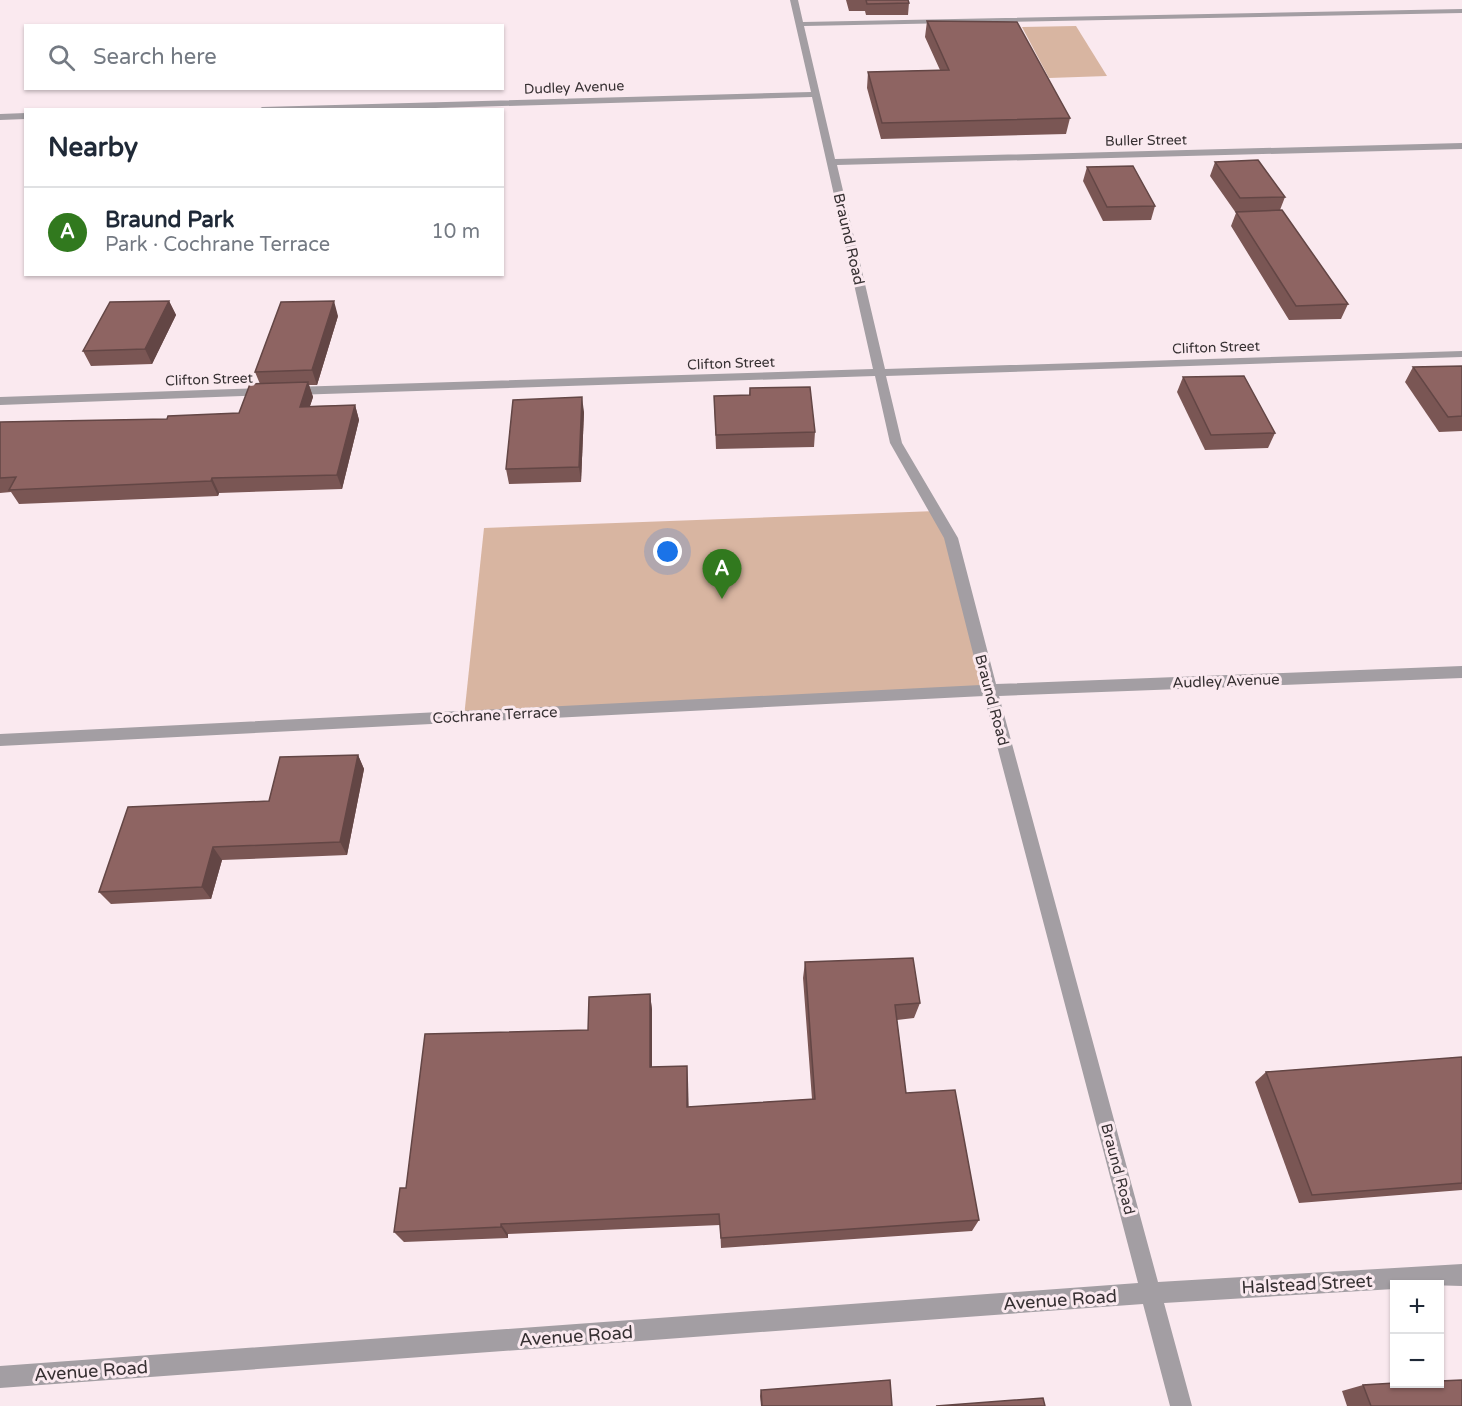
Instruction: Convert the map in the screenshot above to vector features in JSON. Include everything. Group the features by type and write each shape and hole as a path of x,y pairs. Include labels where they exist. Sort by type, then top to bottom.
{"street":[{"name":"Braund Road","path":"794,0 896,443 951,538 1181,1406"},
{"path":"799,24 1462,11"},
{"name":"Dudley Avenue","path":"327,108 814,93"},
{"path":"0,117 24,116"},
{"name":"Buller Street","path":"831,162 1462,146"},
{"name":"Clifton Street","path":"0,401 1462,354"},
{"name":"Audley Avenue","path":"990,690 1462,672"},
{"name":"Cochrane Terrace","path":"0,740 990,690"},
{"name":"Halstead Street","path":"1151,1293 1462,1275"},
{"name":"Avenue Road","path":"0,1377 1151,1293"}],"shaded area":[{"path":"1076,26 1107,76 1049,78 1022,27"},
{"path":"936,511 951,538 990,690 464,717 484,528"}],"building":[{"path":"866,0 908,0 909,3 867,4"},
{"path":"927,21 1017,22 1070,118 882,123 868,72 949,70"},
{"path":"1258,160 1285,197 1240,198 1215,162"},
{"path":"1133,166 1155,206 1107,207 1087,167"},
{"path":"1282,210 1348,304 1296,306 1236,212"},
{"path":"169,301 145,349 83,351 110,302"},
{"path":"334,301 312,370 255,372 281,302"},
{"path":"1462,366 1462,416 1448,417 1413,367"},
{"path":"1244,376 1275,433 1211,435 1183,377"},
{"path":"308,382 300,407 355,405 337,475 212,478 211,481 9,490 16,477 0,478 0,422 167,419 168,416 239,413 250,384"},
{"path":"810,387 815,432 716,435 714,396 750,395 750,388"},
{"path":"582,397 579,467 506,469 513,400"},
{"path":"358,755 340,842 213,847 202,887 99,892 128,807 269,801 280,757"},
{"path":"913,958 920,1003 895,1005 906,1093 955,1090 979,1220 721,1238 719,1214 501,1224 501,1227 394,1232 400,1188 406,1188 425,1034 588,1030 589,997 650,994 650,1067 687,1066 687,1107 815,1099 805,962"},
{"path":"1462,1057 1462,1183 1312,1195 1266,1072"},
{"path":"890,1380 892,1406 762,1406 761,1390"},
{"path":"1462,1380 1462,1406 1371,1406 1363,1385 1390,1383 1390,1388 1444,1388 1444,1381"},
{"path":"1043,1398 1045,1406 936,1406"}],"place":[{"name":"Braund Park","path":"722,599"}]}
